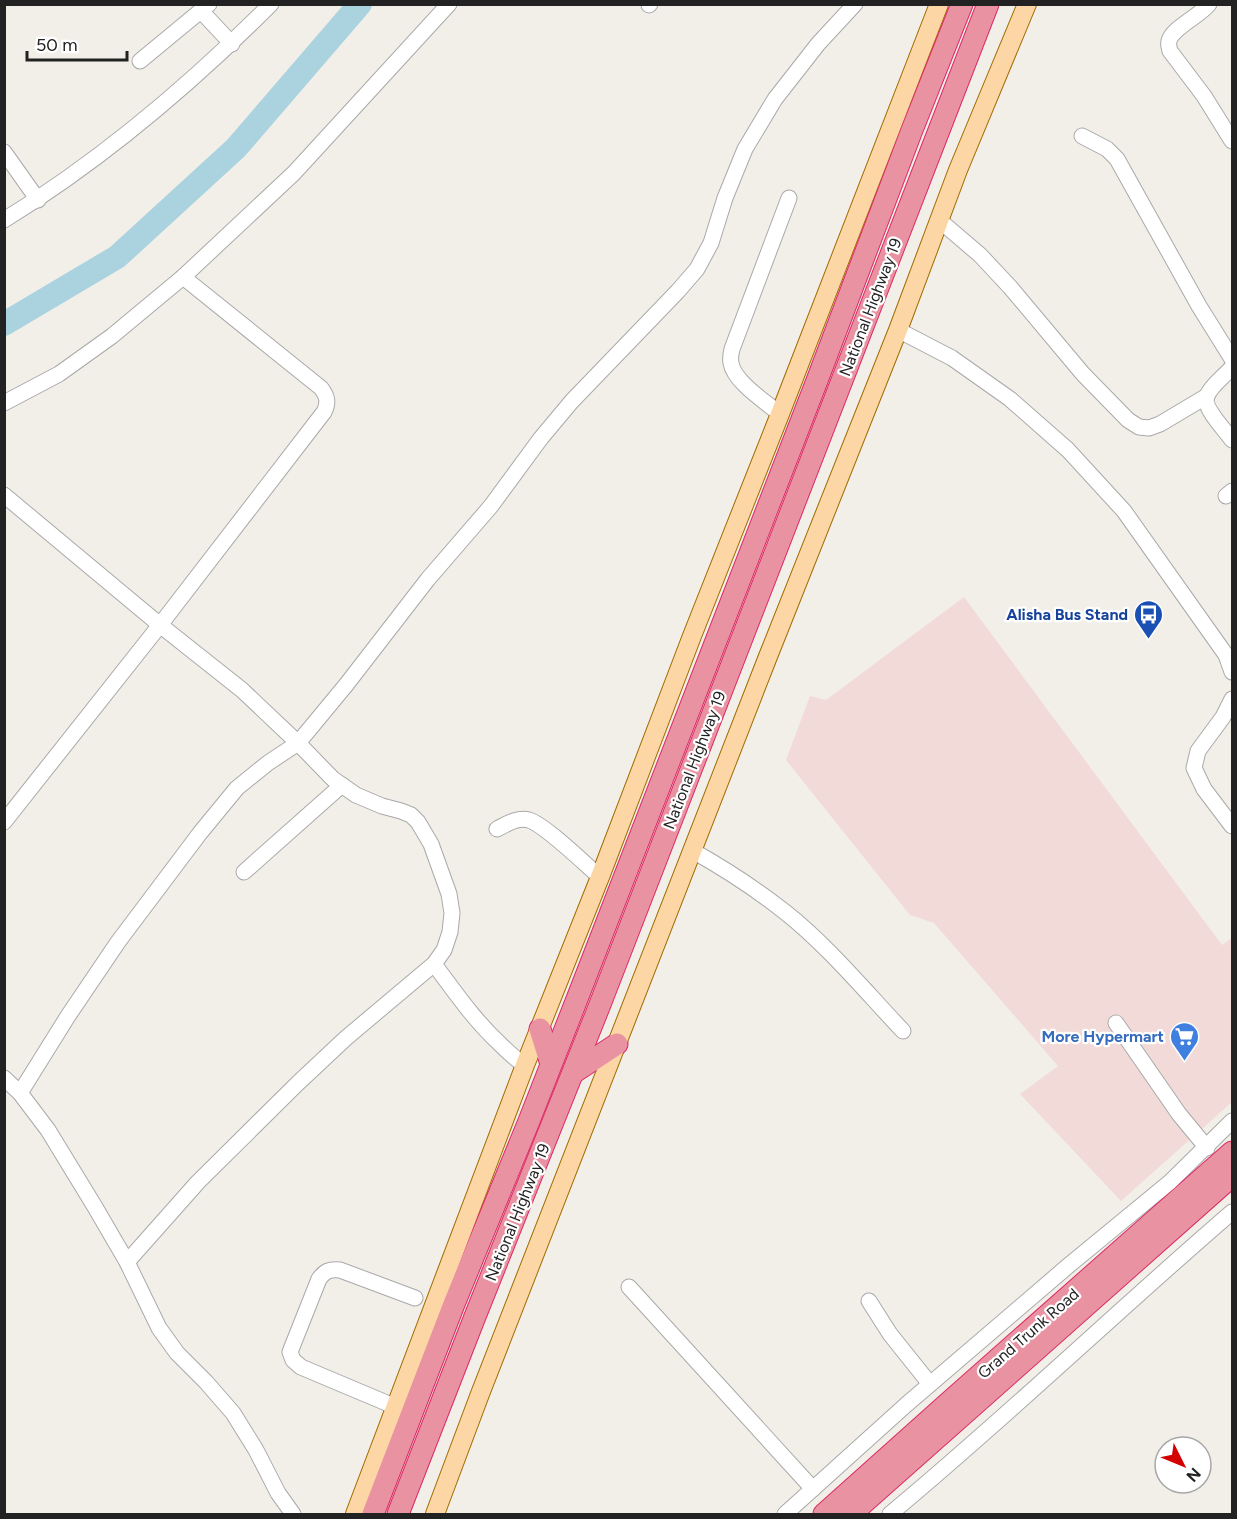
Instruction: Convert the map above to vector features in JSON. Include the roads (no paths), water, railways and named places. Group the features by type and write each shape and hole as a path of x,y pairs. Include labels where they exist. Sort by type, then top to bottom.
{"highway":[{"path":"373,1515 454,1304 551,1064 962,4"},
{"name":"National Highway 19","path":"398,1515 573,1073 988,4"},
{"path":"540,1029 551,1064"},
{"path":"573,1073 618,1044"},
{"name":"Grand Trunk Road","path":"824,1515 1233,1152"},
{"name":"Grand Trunk Road","path":"851,1515 1233,1176"}],"main road":[{"path":"355,1515 525,1065 939,4"},
{"path":"435,1515 480,1394 898,330 958,170 1027,4"}],"street":[{"path":"4,220 38,200 122,138 190,82 272,4"},
{"path":"4,404 59,374 112,336 183,277 294,173 450,4"},
{"path":"20,1093 118,942 237,788 298,743 428,579 491,506 572,401 697,270 711,243 725,198 745,149 776,99 818,44 855,4"},
{"path":"1209,4 1204,11 1171,36 1168,43 1170,51 1204,96 1233,141"},
{"path":"140,61 205,8 232,44"},
{"path":"1082,136 1107,149 1117,159 1198,306 1233,359"},
{"path":"4,152 38,200"},
{"path":"780,414 743,383 733,371 730,361 732,349 789,198"},
{"path":"939,220 980,255 1083,374 1133,424 1149,428 1160,424 1207,396 1233,367"},
{"path":"4,822 160,625 328,404 327,395 321,388 183,277"},
{"path":"898,330 952,358 1010,399 1068,450 1124,511 1226,655 1233,672"},
{"path":"1207,396 1206,403 1209,409 1233,440"},
{"path":"4,495 160,625 243,690 333,779 356,795 411,815 431,844 448,894 452,914 450,932 444,950 434,964 346,1038 298,1083 198,1182 126,1262"},
{"path":"1233,699 1198,751 1194,768 1204,789 1233,826"},
{"path":"244,872 342,785"},
{"path":"497,829 516,819 528,820 542,827 600,877"},
{"path":"693,850 748,884 787,913 824,947 903,1031"},
{"path":"434,964 469,1012 489,1034 525,1065"},
{"path":"1116,1023 1179,1114 1207,1148"},
{"path":"4,1078 20,1093 48,1130 96,1207 159,1328 177,1353 233,1413 293,1515"},
{"path":"784,1515 930,1384 1170,1182 1233,1121"},
{"path":"890,1515 1233,1212"},
{"path":"396,1407 302,1367 293,1360 290,1352 319,1279 325,1272 332,1269 340,1270 415,1298"},
{"path":"629,1287 813,1489"},
{"path":"869,1301 890,1335 930,1384"}],"waterway":[{"path":"4,324 117,257 236,148 360,4"}],"place":[{"name":"Alisha Bus Stand","path":"1149,640"},
{"name":"More Hypermart","path":"1185,1062"}]}
